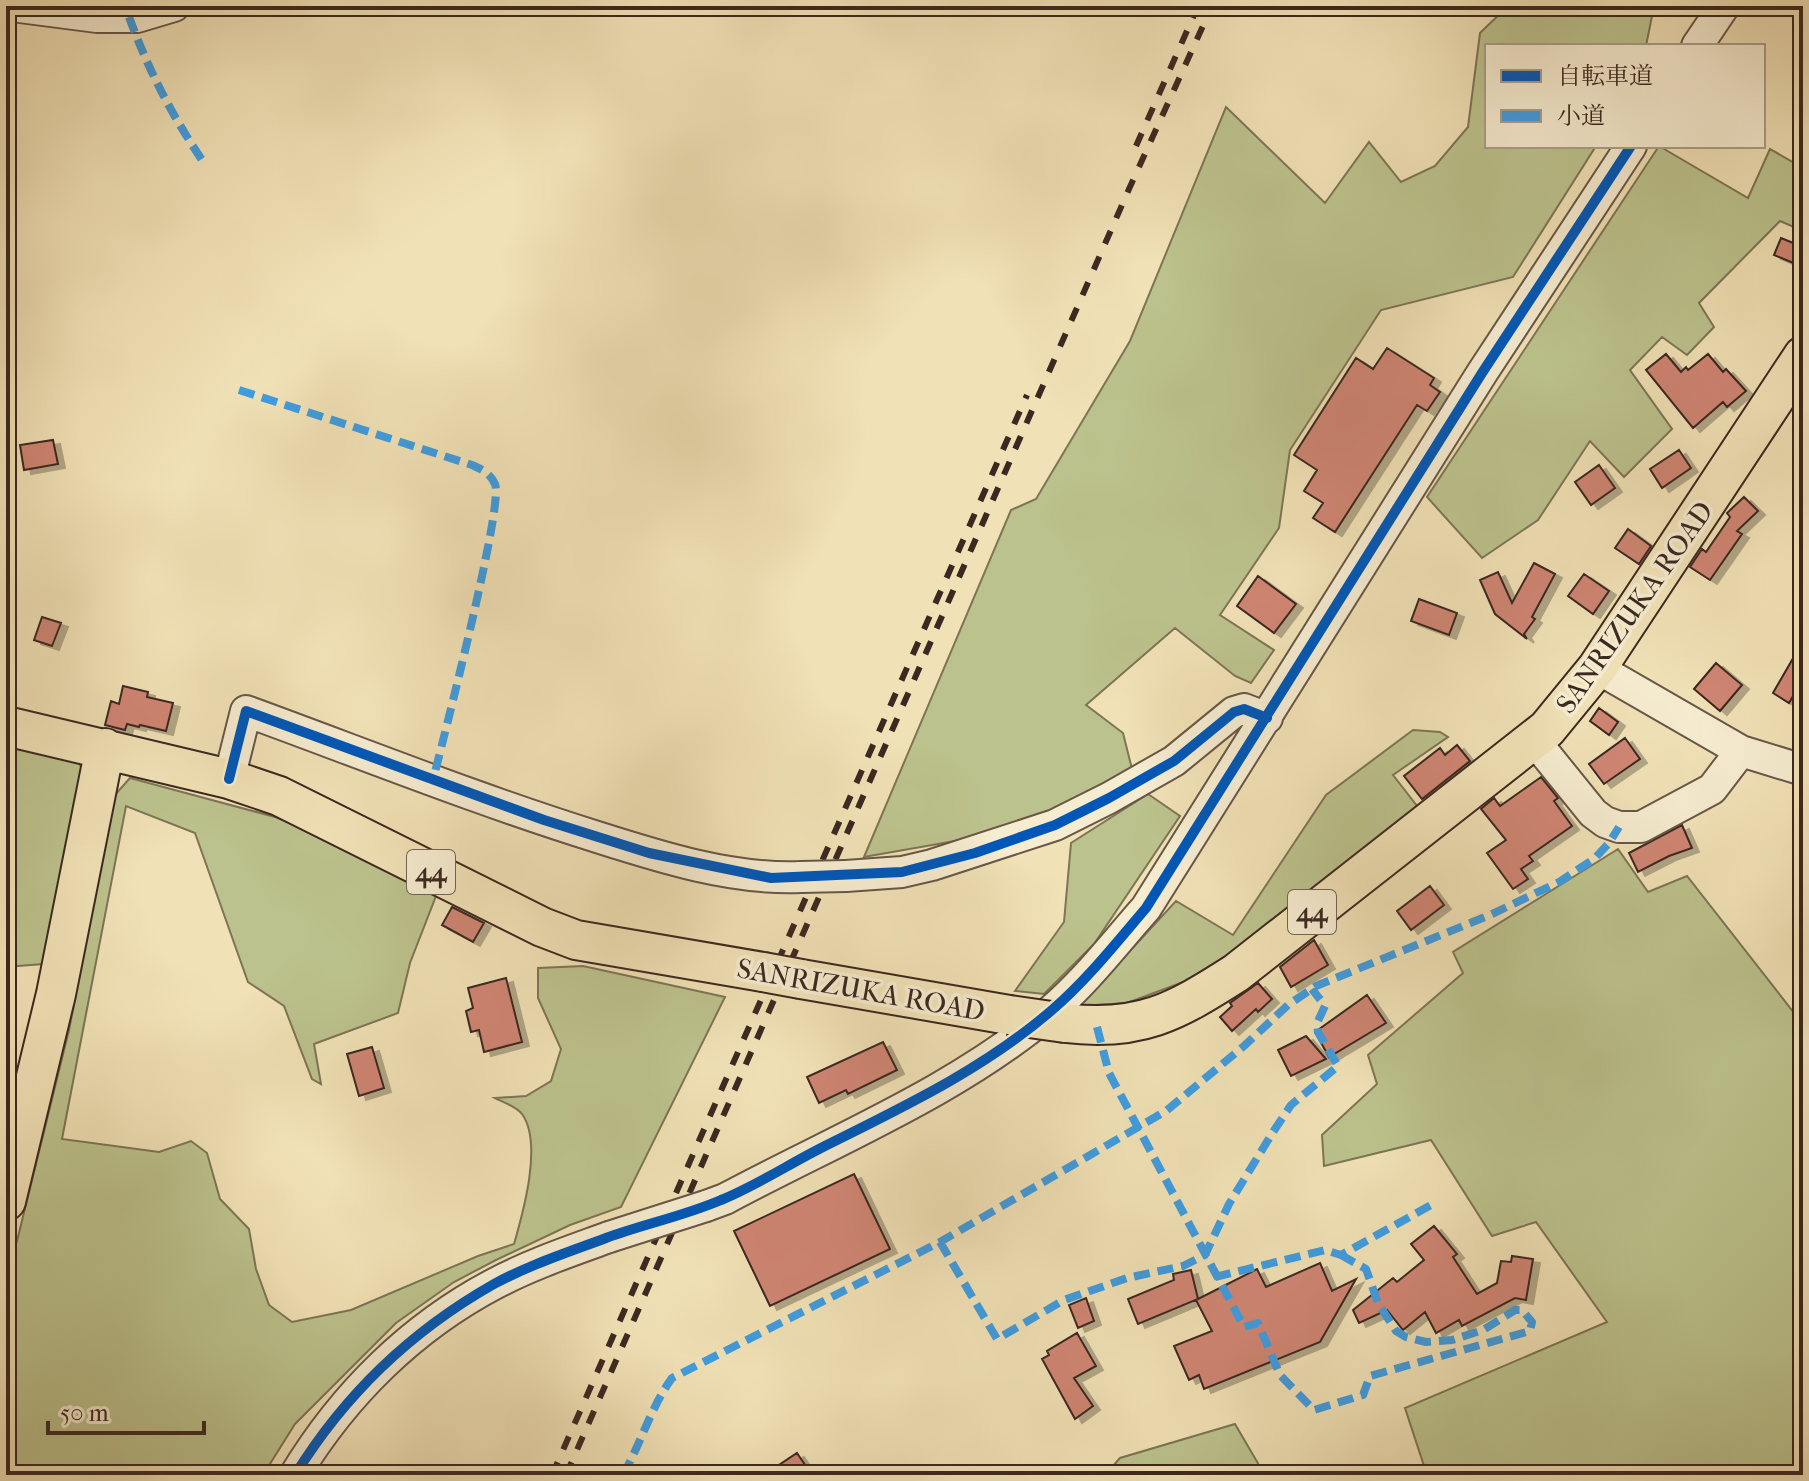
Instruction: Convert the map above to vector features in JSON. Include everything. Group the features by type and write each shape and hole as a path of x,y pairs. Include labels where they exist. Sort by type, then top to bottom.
{"main road":[{"name":"SANRIZUKA ROAD","path":"6,726 229,779 279,796 542,927 576,940 1009,1015 1097,1027 1127,1025 1182,1006 1236,973 1547,729 1570,705 1597,668 1803,356"},
{"path":"6,1201 56,994 105,748"}],"street":[{"path":"12,6 97,17 129,17 174,6"},
{"path":"1698,44 1724,6"},
{"path":"295,1475 313,1445 348,1400 396,1351 441,1317 496,1283 609,1237 725,1199 921,1097 1009,1044 1087,977 1146,908 1482,373 1630,148"},
{"path":"1597,668 1741,751 1803,770"},
{"path":"229,779 246,711 544,820 649,853 771,878 846,876 902,872 932,865 1055,825 1174,761 1234,712 1244,709 1267,718"},
{"path":"1534,740 1593,813 1619,827 1641,827 1712,789 1741,751"}],"green space":[{"path":"1508,6 1654,6 1646,44 1485,44 1485,148 1595,148 1513,277 1381,310 1290,450 1279,528 1220,615 1274,650 1251,683 1235,676 1175,628 1086,705 1123,733 1133,773 1012,831 864,857 1011,510 1036,499 1130,341 1226,107 1325,203 1369,142 1401,182 1435,166 1468,127 1480,33"},
{"path":"1658,148 1748,198 1770,149 1803,168 1803,231 1780,221 1699,303 1714,327 1687,355 1662,337 1630,370 1672,429 1624,477 1590,441 1538,520 1482,558 1427,497"},
{"path":"1413,730 1440,732 1448,737 1393,775 1421,811 1241,950 1194,978 1127,1003 1079,1006 1176,901 1233,935 1326,795"},
{"path":"6,744 73,756 88,775 43,964 6,967"},
{"path":"130,778 275,817 347,844 436,896 410,963 398,1013 314,1044 321,1084 312,1079 284,1006 248,982 195,833 126,806 62,1139 159,1152 191,1141 207,1153 220,1199 249,1229 256,1269 269,1305 292,1322 351,1310 514,1244 529,1178 531,1142 522,1114 495,1098 526,1096 551,1081 561,1049 538,998 538,968 583,966 725,997 621,1207 570,1225 496,1260 454,1282 396,1323 295,1424 263,1475 6,1475 6,1274 17,1241 69,1030 114,796"},
{"path":"1148,794 1180,816 1094,944 1044,994 1015,991 1064,922 1071,843"},
{"path":"1618,849 1648,892 1687,876 1798,1018 1803,1018 1803,1475 1427,1475 1405,1408 1607,1322 1536,1222 1492,1236 1431,1140 1324,1166 1322,1135 1377,1084 1368,1055 1463,973 1453,952"},
{"path":"1235,1424 1259,1465 1250,1475 1105,1475 1120,1458"}],"building":[{"path":"1781,238 1803,247 1803,267 1774,255"},
{"path":"1387,348 1434,378 1430,385 1440,392 1427,411 1417,405 1335,532 1313,518 1323,503 1304,491 1317,470 1294,455 1356,358 1373,369"},
{"path":"1666,354 1681,372 1708,354 1723,372 1726,369 1746,391 1727,407 1723,402 1693,428 1646,370"},
{"path":"53,440 58,464 24,470 20,445"},
{"path":"1679,450 1691,468 1662,488 1650,469"},
{"path":"1599,465 1615,488 1591,505 1575,482"},
{"path":"1744,497 1758,511 1737,531 1742,534 1710,580 1690,567 1702,549 1706,552 1730,517 1727,513"},
{"path":"1628,529 1651,546 1639,564 1615,548"},
{"path":"1534,563 1555,574 1532,617 1535,619 1524,634 1527,639 1495,614 1480,580 1498,572 1512,603"},
{"path":"1584,574 1609,591 1593,614 1568,596"},
{"path":"1258,576 1296,604 1274,633 1237,606"},
{"path":"1419,599 1457,613 1449,635 1411,621"},
{"path":"42,617 61,623 52,646 34,640"},
{"path":"1803,641 1803,679 1789,703 1773,693"},
{"path":"1716,663 1742,685 1720,711 1694,689"},
{"path":"123,686 148,692 147,697 173,703 166,731 140,725 127,724 125,730 105,725 111,701 119,704"},
{"path":"1599,708 1618,722 1609,735 1590,721"},
{"path":"1625,738 1640,759 1604,784 1589,764"},
{"path":"1457,745 1470,761 1422,799 1404,776 1440,748 1445,755"},
{"path":"1541,777 1558,798 1554,801 1572,826 1529,856 1533,861 1521,869 1528,879 1513,889 1487,853 1506,840 1481,809 1494,798 1500,806"},
{"path":"1682,825 1692,848 1638,872 1629,853"},
{"path":"1430,886 1444,905 1411,930 1397,911"},
{"path":"452,907 484,923 473,942 442,925"},
{"path":"1314,940 1328,965 1291,987 1280,967"},
{"path":"506,978 522,1042 484,1052 479,1030 471,1032 466,1011 473,1008 468,988"},
{"path":"1258,983 1272,999 1232,1031 1220,1017 1232,1006 1230,1003"},
{"path":"1367,995 1386,1023 1329,1057 1315,1032"},
{"path":"1306,1036 1326,1059 1291,1076 1278,1050"},
{"path":"883,1042 897,1070 848,1094 846,1090 819,1103 807,1077"},
{"path":"372,1047 384,1088 359,1096 347,1054"},
{"path":"854,1174 890,1249 770,1306 734,1231"},
{"path":"1434,1226 1457,1254 1453,1257 1477,1294 1497,1283 1501,1261 1511,1262 1512,1256 1533,1259 1526,1300 1515,1298 1462,1326 1459,1320 1436,1333 1425,1312 1403,1330 1387,1310 1359,1323 1353,1310 1393,1278 1397,1282 1424,1260 1411,1244"},
{"path":"1320,1263 1332,1291 1356,1279 1320,1342 1204,1389 1199,1375 1189,1380 1174,1346 1212,1331 1196,1300 1257,1269 1266,1287"},
{"path":"1191,1270 1198,1299 1138,1324 1128,1299 1174,1280 1173,1274"},
{"path":"1086,1298 1094,1321 1078,1328 1069,1305"},
{"path":"1077,1333 1096,1366 1074,1378 1093,1406 1075,1419 1042,1359 1049,1355 1047,1351"},
{"path":"797,1453 812,1475 764,1475"}],"railway":[{"path":"1136,146 1198,6"},
{"path":"566,1475 1212,6"},
{"path":"552,1475 1027,395"}],"marked path":[{"path":"129,17 161,91 202,160"},
{"path":"239,390 472,465 488,474 495,484 491,533 482,576 433,780"},
{"path":"623,1475 658,1400 672,1378 940,1242 1166,1111 1288,1005 1316,986 1490,915 1559,882 1594,859 1619,827"},
{"path":"940,1242 997,1339 1064,1300 1127,1278 1183,1266 1205,1255 1229,1204 1291,1105 1338,1066 1318,1032 1317,1023 1325,1006 1312,989"},
{"path":"1097,1027 1109,1073 1244,1327 1258,1323 1280,1375 1314,1410 1363,1395 1370,1376 1530,1331 1532,1322 1522,1310 1515,1310 1483,1330 1452,1340 1426,1342 1406,1337 1396,1331 1378,1303 1366,1269 1341,1255"},
{"path":"1215,1277 1325,1250 1341,1255 1431,1205"}],"cycle path":[{"path":"295,1475 358,1391 408,1344 464,1302 535,1265 620,1233 707,1206 747,1188 971,1069 1026,1031 1077,986 1146,908 1482,373 1630,148"},
{"path":"229,779 246,711 544,820 649,853 771,878 902,872 975,853 1055,825 1174,761 1234,712 1244,709 1267,718"}]}
